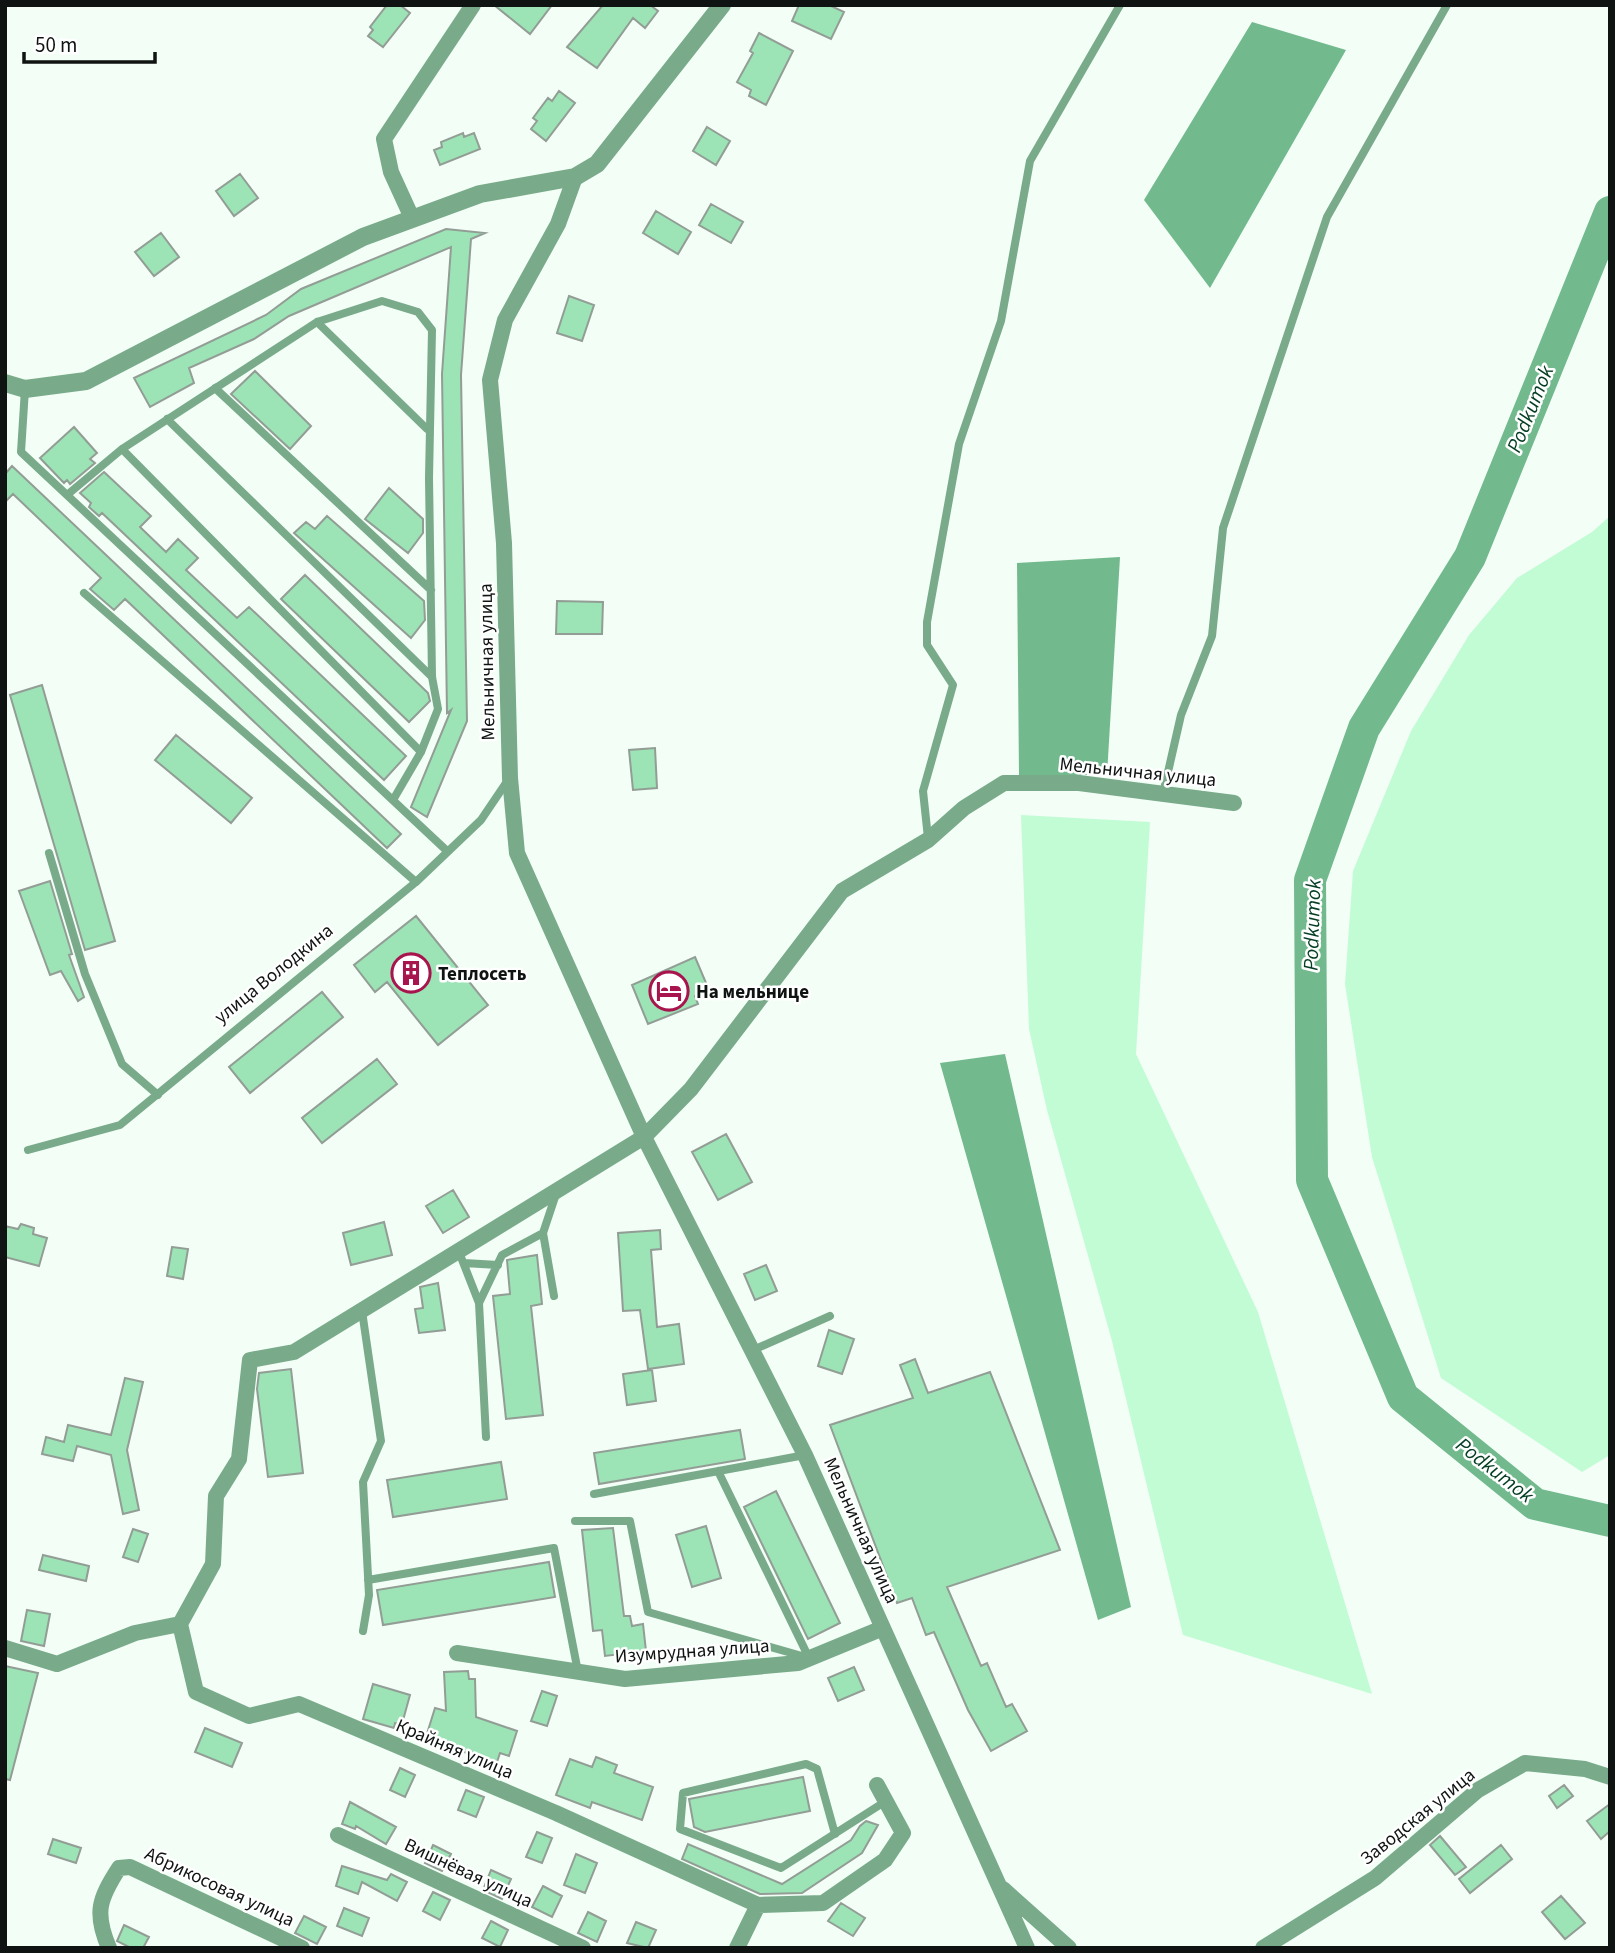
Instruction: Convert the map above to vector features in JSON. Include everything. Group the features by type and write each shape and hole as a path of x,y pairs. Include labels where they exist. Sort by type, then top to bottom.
{"street":[{"path":"412,218 391,172 384,139 473,5"},
{"path":"5,383 25,389 86,381 363,237 480,194 575,177 597,164 722,5"},
{"name":"Мельничная улица","path":"575,177 558,224 505,320 490,380 504,543 510,778 517,853 644,1137 806,1455 1027,1948"},
{"name":"Мельничная улица","path":"180,1624 213,1564 216,1496 239,1459 250,1360 294,1352 461,1257 644,1137 691,1089 842,891 928,839 964,808 1004,783 1079,783 1234,803"},
{"path":"5,1648 57,1664 135,1633 180,1624"},
{"name":"Крайняя улица","path":"180,1624 196,1692 249,1716 299,1704 556,1813 758,1905"},
{"name":"Изумрудная улица","path":"457,1653 625,1679 798,1663 883,1628"},
{"name":"Заводская улица","path":"1262,1948 1375,1878 1478,1790 1525,1763 1585,1769 1610,1777"},
{"path":"737,1948 758,1905 823,1903 885,1860 903,1832 877,1785"},
{"name":"Вишнёвая улица","path":"338,1835 583,1948"},
{"name":"Абрикосовая улица","path":"109,1948 98,1914 108,1885 119,1868 130,1867 302,1948"},
{"path":"999,1886 1069,1948"}],"lane":[{"path":"928,839 922,791 953,685 927,645 927,622 959,444 1001,321 1030,161 1120,5"},
{"path":"1163,794 1181,715 1212,636 1223,528 1327,217 1447,5"},
{"path":"67,495 122,449 317,322 382,301 418,312 432,330 429,478 432,677 438,709 421,752 393,800"},
{"path":"317,322 427,429"},
{"path":"215,388 431,590"},
{"path":"25,389 22,452 446,850"},
{"path":"167,419 432,677"},
{"path":"122,449 421,752"},
{"path":"84,593 416,882"},
{"name":"улица Володкина","path":"28,1150 120,1125 416,882 446,850 481,820 510,778"},
{"path":"49,853 85,974 122,1064 158,1095"},
{"path":"555,1296 543,1233 556,1193"},
{"path":"480,1303 502,1255 543,1233"},
{"path":"461,1257 498,1265"},
{"path":"461,1257 480,1303 486,1437"},
{"path":"362,1311 381,1441 363,1482 368,1580 363,1631"},
{"path":"751,1350 830,1316"},
{"path":"594,1494 806,1455"},
{"path":"718,1471 808,1658"},
{"path":"575,1521 630,1521 648,1612 808,1658"},
{"path":"368,1580 554,1548 578,1672"},
{"path":"835,1834 817,1769 806,1764 683,1793 680,1829 780,1868 835,1834 886,1801"}],"shaded area":[{"path":"1252,22 1346,50 1210,288 1144,200"},
{"path":"1610,516 1610,1455 1582,1472 1441,1378 1372,1157 1345,984 1353,871 1411,731 1469,635 1517,578 1592,532"},
{"path":"1120,557 1107,775 1019,775 1017,563"},
{"path":"1021,815 1150,822 1136,1054 1258,1312 1372,1694 1183,1635 1112,1341 1047,1110 1029,1029"},
{"path":"1005,1054 1131,1607 1098,1620 940,1063"}],"building":[{"path":"387,5 400,5 410,13 383,47 368,36 373,30 370,27"},
{"path":"494,5 552,5 530,34"},
{"path":"603,5 650,5 658,11 645,28 633,18 597,68 567,47"},
{"path":"799,5 829,5 844,12 831,39 792,21"},
{"path":"759,33 793,51 766,105 749,96 751,90 737,82 753,53 750,51"},
{"path":"559,91 575,103 546,141 531,129 537,121 533,118 548,98 552,101"},
{"path":"707,127 730,141 716,165 693,151"},
{"path":"463,133 464,137 474,133 480,149 440,165 434,150 442,147 441,142"},
{"path":"240,174 258,198 234,216 216,191"},
{"path":"711,204 743,222 731,243 699,225"},
{"path":"656,211 691,232 678,254 643,233"},
{"path":"446,229 485,233 471,239 461,375 467,721 427,817 411,807 451,710 447,713 442,374 451,247 289,316 254,339 189,368 194,383 150,407 134,378 266,315 301,289"},
{"path":"161,233 179,257 154,276 135,252"},
{"path":"569,296 594,305 582,341 557,333"},
{"path":"255,371 311,426 290,449 231,394"},
{"path":"74,427 97,453 90,459 95,463 70,484 67,480 64,483 40,458"},
{"path":"12,466 401,834 387,848 125,599 114,610 90,589 101,578 13,494 5,502 5,474"},
{"path":"104,472 151,516 140,527 166,552 178,539 198,558 186,570 237,618 249,607 406,756 384,780 102,513 99,516 89,507 91,503 80,493"},
{"path":"389,488 423,519 423,533 408,553 365,519"},
{"path":"327,516 424,601 425,620 411,638 294,533 306,522 315,529"},
{"path":"305,575 428,693 430,701 409,722 281,599"},
{"path":"557,601 603,602 602,634 556,634"},
{"path":"42,685 115,941 85,950 10,695"},
{"path":"176,735 252,798 231,823 155,760"},
{"path":"655,748 657,788 633,790 629,750"},
{"path":"50,881 72,954 69,955 84,997 78,1001 61,971 50,975 19,891"},
{"name":"Теплосеть","path":"416,916 488,1005 438,1045 387,982 375,992 354,965"},
{"path":"695,957 709,990 695,996 698,1004 648,1024 632,985"},
{"path":"322,992 343,1017 250,1093 229,1067"},
{"path":"377,1059 397,1084 322,1143 302,1118"},
{"path":"726,1134 752,1182 718,1200 692,1152"},
{"path":"453,1190 469,1217 443,1233 426,1206"},
{"path":"384,1222 392,1255 351,1265 343,1233"},
{"path":"21,1224 34,1228 33,1234 47,1238 39,1266 5,1257 5,1226 18,1229"},
{"path":"660,1230 661,1249 651,1250 657,1327 679,1324 684,1364 648,1369 640,1310 623,1311 618,1233"},
{"path":"172,1247 188,1249 183,1279 167,1276"},
{"path":"537,1255 542,1304 531,1306 543,1415 506,1419 493,1296 510,1294 507,1260"},
{"path":"766,1265 777,1291 755,1300 744,1274"},
{"path":"438,1283 445,1330 419,1333 415,1309 423,1308 420,1287"},
{"path":"829,1330 854,1339 842,1374 818,1366"},
{"path":"915,1359 928,1393 990,1372 1060,1550 947,1587 981,1666 987,1663 1006,1707 1012,1704 1027,1731 991,1751 968,1710 934,1632 926,1635 912,1598 897,1603 830,1425 913,1398 900,1365"},
{"path":"291,1369 303,1473 268,1477 257,1389 259,1373"},
{"path":"652,1370 656,1401 627,1405 623,1374"},
{"path":"125,1378 143,1382 127,1450 139,1510 123,1514 111,1455 77,1446 73,1461 42,1454 46,1437 64,1442 68,1425 111,1435"},
{"path":"740,1430 745,1459 599,1484 594,1453"},
{"path":"501,1462 507,1499 393,1517 387,1480"},
{"path":"776,1491 840,1623 808,1639 744,1507"},
{"path":"706,1526 721,1578 692,1587 676,1535"},
{"path":"613,1528 624,1616 630,1616 632,1626 643,1624 646,1651 605,1656 602,1630 593,1631 582,1530"},
{"path":"133,1529 148,1534 138,1562 123,1557"},
{"path":"43,1555 89,1566 86,1581 39,1570"},
{"path":"549,1562 555,1597 383,1625 377,1590"},
{"path":"27,1610 50,1614 44,1646 21,1641"},
{"path":"5,1666 38,1673 10,1780 5,1779"},
{"path":"854,1667 864,1690 838,1701 828,1678"},
{"path":"468,1671 469,1679 475,1679 476,1717 517,1731 509,1756 500,1753 497,1762 425,1740 435,1708 446,1711 444,1672"},
{"path":"373,1684 410,1695 402,1724 395,1723 394,1728 363,1719"},
{"path":"542,1691 557,1696 547,1726 531,1721"},
{"path":"205,1728 242,1743 232,1767 195,1752"},
{"path":"596,1757 617,1765 614,1773 653,1787 642,1820 592,1802 590,1808 556,1795 570,1759 592,1767"},
{"path":"400,1768 415,1775 405,1797 390,1790"},
{"path":"803,1777 810,1811 705,1832 694,1827 689,1799"},
{"path":"1564,1785 1573,1796 1557,1808 1549,1796"},
{"path":"466,1790 484,1797 476,1817 458,1810"},
{"path":"350,1802 396,1827 386,1844 356,1826 355,1829 342,1824"},
{"path":"1610,1804 1610,1831 1601,1839 1587,1821"},
{"path":"866,1821 878,1825 862,1853 802,1893 760,1894 682,1859 688,1844 782,1884 851,1840"},
{"path":"537,1832 552,1838 542,1863 526,1857"},
{"path":"1440,1836 1466,1867 1455,1875 1430,1845"},
{"path":"53,1839 81,1848 76,1863 48,1854"},
{"path":"433,1845 451,1854 442,1871 425,1863"},
{"path":"1501,1845 1512,1859 1470,1893 1459,1879"},
{"path":"576,1854 597,1863 585,1893 564,1885"},
{"path":"342,1866 387,1880 391,1874 407,1882 397,1901 362,1882 358,1894 336,1886"},
{"path":"491,1870 511,1879 502,1899 483,1890"},
{"path":"543,1886 562,1896 552,1917 532,1907"},
{"path":"433,1892 450,1900 440,1920 423,1911"},
{"path":"1561,1896 1585,1923 1565,1939 1542,1912"},
{"path":"841,1903 865,1918 853,1936 828,1921"},
{"path":"344,1908 369,1918 362,1936 337,1926"},
{"path":"588,1912 606,1921 597,1942 578,1933"},
{"path":"304,1916 326,1927 317,1944 295,1933"},
{"path":"491,1921 508,1930 500,1947 482,1938"},
{"path":"636,1922 656,1930 648,1948 627,1943"},
{"path":"124,1925 149,1937 143,1948 131,1948 117,1941"}],"waterway":[{"name":"Podkumok","path":"1610,212 1470,557 1364,728 1310,880 1312,1180 1403,1397 1535,1504 1610,1521"}],"place":[{"name":"Теплосеть","path":"411,973"},
{"name":"На мельнице","path":"669,991"}]}
